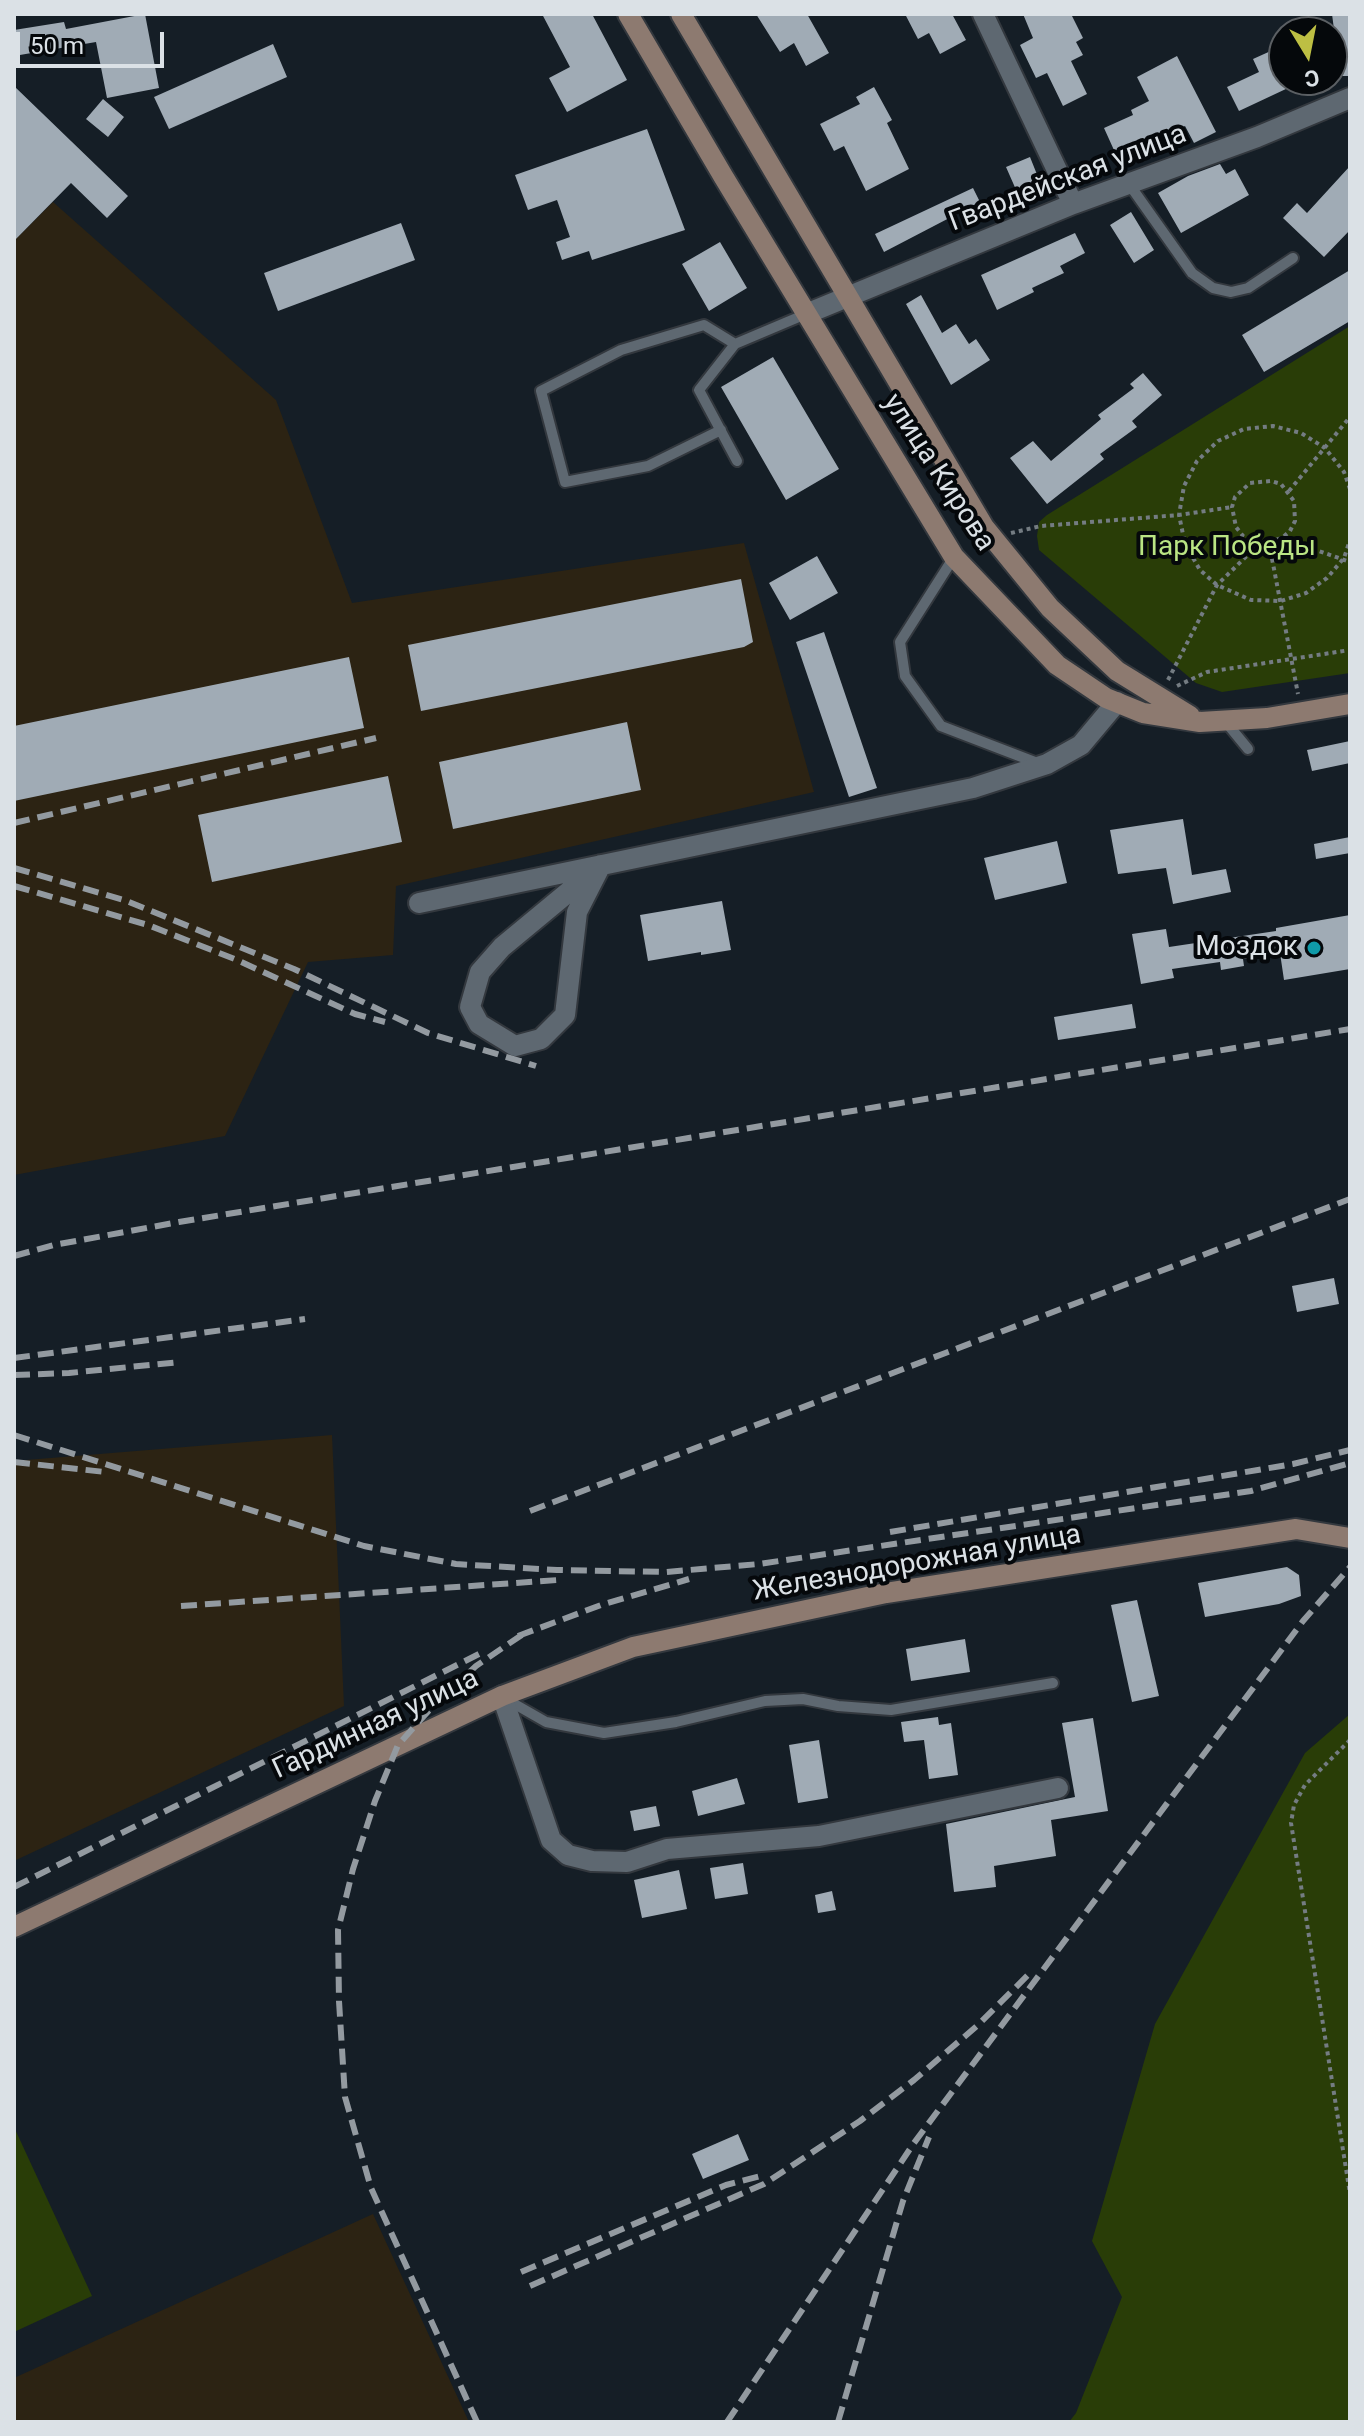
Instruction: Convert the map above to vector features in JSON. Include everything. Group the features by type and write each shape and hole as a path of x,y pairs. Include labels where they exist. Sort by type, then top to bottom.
{"street":[{"name":"улица Кирова","path":"628,14 954,557 1057,665 1106,698 1143,713 1200,722"},
{"name":"улица Кирова","path":"681,14 984,527 1050,608 1117,671 1200,722"},
{"path":"983,14 1073,204"},
{"name":"Гвардейская улица","path":"806,314 1073,204 1257,137 1350,98"},
{"path":"419,903 973,788 1044,765 1081,745 1117,702"},
{"path":"1200,722 1267,718 1350,704"},
{"path":"601,865 577,912 565,1015 541,1039 515,1046 479,1024 470,1007 480,972 502,947 601,865"},
{"name":"Железнодорожная улица","path":"502,1696 633,1647 886,1593 1296,1529 1350,1538"},
{"name":"Гардинная улица","path":"14,1927 502,1696 551,1840 568,1855 592,1861 627,1862 667,1849 819,1836 1058,1788"}],"lane":[{"path":"1129,184 1192,273 1213,288 1231,292 1248,288 1293,258"},
{"path":"737,461 699,390 735,344 806,314"},
{"path":"721,430 648,466 565,482 541,391 621,350 704,325 735,344"},
{"path":"954,557 900,642 905,676 941,726 1044,765"},
{"path":"1225,721 1248,749"},
{"path":"502,1696 546,1722 604,1733 676,1722 765,1701 803,1699 838,1706 891,1710 1053,1683"}],"path":[{"path":"1289,491 1350,417"},
{"path":"1350,489 1344,472 1325,448 1301,433 1273,426 1244,429 1218,441 1197,461 1184,486 1179,515 1185,544 1200,570 1217,585 1251,600 1281,601 1306,593 1327,578 1344,558 1350,540"},
{"path":"1260,480 1281,484 1289,491 1294,501 1295,521 1282,538 1259,544 1243,536 1236,527 1232,507 1242,489 1260,480"},
{"path":"993,537 1041,526 1179,515 1232,507"},
{"path":"1282,538 1350,562"},
{"path":"1269,543 1301,712"},
{"path":"1159,697 1217,585 1259,544"},
{"path":"1159,697 1193,676 1207,672 1350,650"},
{"path":"1350,1740 1305,1785 1294,1805 1291,1823 1350,2194"}],"shaded area":[{"path":"53,202 276,400 352,603 744,543 814,792 396,886 393,955 308,962 225,1136 14,1175 14,232 19,236"},
{"path":"332,1435 344,1706 14,1861 14,1461"},
{"path":"373,2214 469,2422 14,2422 14,2378"}],"green space":[{"name":"Парк Победы","path":"1350,326 1350,673 1222,692 1196,683 1039,550 1039,522"},
{"path":"1350,1714 1350,2422 1069,2422 1076,2413 1122,2297 1092,2241 1155,2024 1305,1753"},
{"path":"14,2127 92,2296 14,2332"}],"building":[{"path":"145,14 159,88 107,98 96,42 14,56 14,30 64,22 66,29"},
{"path":"542,14 592,14 627,80 567,112 549,78 570,67"},
{"path":"756,14 807,14 829,53 806,66 794,43 780,52"},
{"path":"905,14 952,14 966,40 940,54 929,33 918,39"},
{"path":"1023,14 1071,14 1083,38 1076,42 1083,55 1071,61 1087,94 1063,106 1047,73 1036,78 1020,45 1033,38"},
{"path":"1350,14 1350,76 1348,16 1332,16"},
{"path":"273,44 287,77 169,129 154,97"},
{"path":"1268,52 1268,96 1271,96 1239,111 1227,87 1259,72 1253,59"},
{"path":"1177,56 1216,132 1194,143 1185,126 1118,159 1104,128 1133,115 1131,110 1149,101 1137,77"},
{"path":"14,86 128,196 107,218 71,183 14,241"},
{"path":"874,87 892,120 887,123 909,169 866,191 844,146 834,151 820,124 860,104 856,97"},
{"path":"103,99 124,117 108,137 86,119"},
{"path":"647,129 685,230 592,260 589,251 562,260 556,242 570,237 557,200 528,210 515,175"},
{"path":"1030,157 1040,182 1017,192 1006,167"},
{"path":"1220,164 1226,174 1235,169 1249,195 1181,233 1158,193 1188,176"},
{"path":"1350,166 1350,230 1324,257 1283,218 1297,203 1307,213"},
{"path":"973,188 980,202 884,252 875,234"},
{"path":"1131,212 1154,250 1134,263 1110,225"},
{"path":"401,223 415,260 278,311 264,273"},
{"path":"1075,233 1085,253 1060,266 1064,273 997,310 981,275"},
{"path":"720,242 747,288 709,311 682,264"},
{"path":"1350,270 1350,321 1264,372 1242,335"},
{"path":"921,295 942,333 956,324 969,344 976,339 990,360 951,385 906,304"},
{"path":"773,357 839,469 786,500 721,387"},
{"path":"1143,373 1162,395 1132,421 1137,427 1100,454 1104,459 1047,504 1010,458 1033,441 1051,461 1101,419 1098,415 1134,388 1130,384"},
{"path":"817,556 838,593 790,620 769,583"},
{"path":"741,579 753,642 744,647 421,711 408,645"},
{"path":"824,632 877,788 849,797 796,642"},
{"path":"349,657 364,728 14,801 14,726"},
{"path":"627,722 641,790 453,829 439,762"},
{"path":"1350,741 1350,763 1312,771 1307,750"},
{"path":"388,776 402,842 212,882 198,815"},
{"path":"1183,819 1192,875 1226,869 1231,892 1173,904 1166,868 1118,874 1110,830"},
{"path":"1350,837 1350,853 1316,859 1314,844"},
{"path":"1057,841 1067,883 995,900 984,858"},
{"path":"722,901 731,950 648,961 640,915"},
{"path":"1350,915 1350,969 1284,980 1280,953 1243,959 1244,966 1221,970 1220,962 1172,969 1174,978 1141,984 1132,934 1166,929 1169,947 1276,931 1276,928"},
{"path":"1132,1004 1136,1028 1058,1040 1054,1017"},
{"path":"1334,1278 1339,1304 1297,1312 1292,1286"},
{"path":"1287,1567 1299,1575 1301,1596 1279,1604 1205,1617 1198,1583"},
{"path":"1137,1600 1159,1696 1132,1702 1111,1605"},
{"path":"965,1639 970,1672 911,1681 906,1649"},
{"path":"938,1717 939,1725 951,1723 958,1775 929,1779 924,1740 904,1742 901,1722"},
{"path":"1093,1718 1108,1811 1051,1820 1056,1856 994,1866 996,1887 954,1892 946,1824 1075,1797 1062,1723"},
{"path":"819,1740 828,1798 798,1803 789,1745"},
{"path":"737,1778 745,1804 698,1816 692,1791"},
{"path":"656,1806 660,1826 634,1831 630,1811"},
{"path":"743,1863 748,1894 715,1899 710,1868"},
{"path":"679,1870 687,1909 642,1918 634,1880"},
{"path":"832,1891 836,1910 818,1913 815,1895"},
{"path":"738,2134 749,2160 703,2179 692,2154"}],"railway":[{"path":"14,823 376,738"},
{"path":"14,868 124,900 294,969 428,1033 536,1066"},
{"path":"14,886 148,925 237,960 355,1014 385,1022"},
{"path":"14,1256 54,1245 179,1222 1350,1029"},
{"path":"530,1511 1350,1199"},
{"path":"14,1358 305,1319"},
{"path":"14,1375 180,1362"},
{"path":"14,1435 364,1546 456,1564 557,1570 666,1572 759,1564 1251,1491 1350,1463"},
{"path":"890,1532 1293,1464 1350,1450"},
{"path":"14,1462 105,1472"},
{"path":"727,2422 914,2143 1303,1621 1350,1567"},
{"path":"518,1636 601,1605 689,1579"},
{"path":"181,1606 558,1580"},
{"path":"477,2422 371,2188 345,2097 338,1930 375,1801 398,1745 432,1707 476,1666 526,1632"},
{"path":"14,1887 485,1651"},
{"path":"530,2286 764,2184 860,2121 914,2080 978,2025 1029,1974"},
{"path":"838,2422 903,2201 929,2137"},
{"path":"521,2272 726,2185 761,2176"}],"place":[{"name":"Моздок","path":"1314,948"}]}
